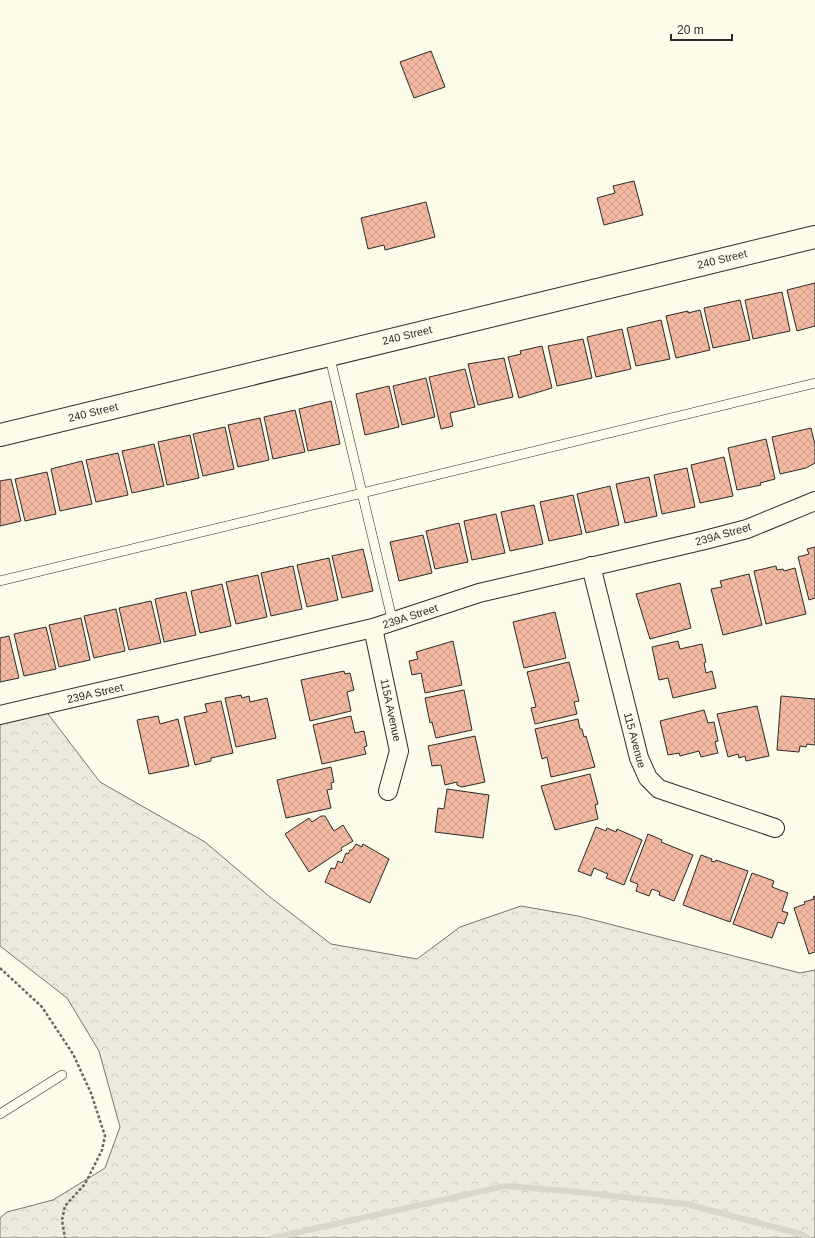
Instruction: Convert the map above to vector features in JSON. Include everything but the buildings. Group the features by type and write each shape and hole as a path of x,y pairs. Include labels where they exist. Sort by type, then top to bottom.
{"main road":[{"name":"240 Street","path":"0,435 815,236"}],"street":[{"name":"239A Street","path":"0,715 393,623 479,592 747,529 815,501"},
{"name":"115 Avenue","path":"591,566 639,758 648,778 660,789 775,828"},
{"name":"115A Avenue","path":"373,628 399,751 388,791"}],"lane":[{"path":"329,354 393,623"},
{"path":"0,581 815,382"},
{"path":"0,1114 62,1075"}],"path":[{"path":"0,968 42,1007 73,1054 91,1093 105,1136 102,1150 85,1184 66,1206 62,1220 65,1238"}],"green space":[{"path":"45,710 100,782 205,842 270,897 331,944 417,959 460,927 521,906 578,916 800,973 815,970 815,1238 0,1238 0,1218 7,1212 53,1200 105,1168 120,1127 99,1051 67,998 0,946 0,721"}],"waterway":[{"path":"273,1238 505,1186 568,1191 686,1204 801,1234 808,1238"}]}
